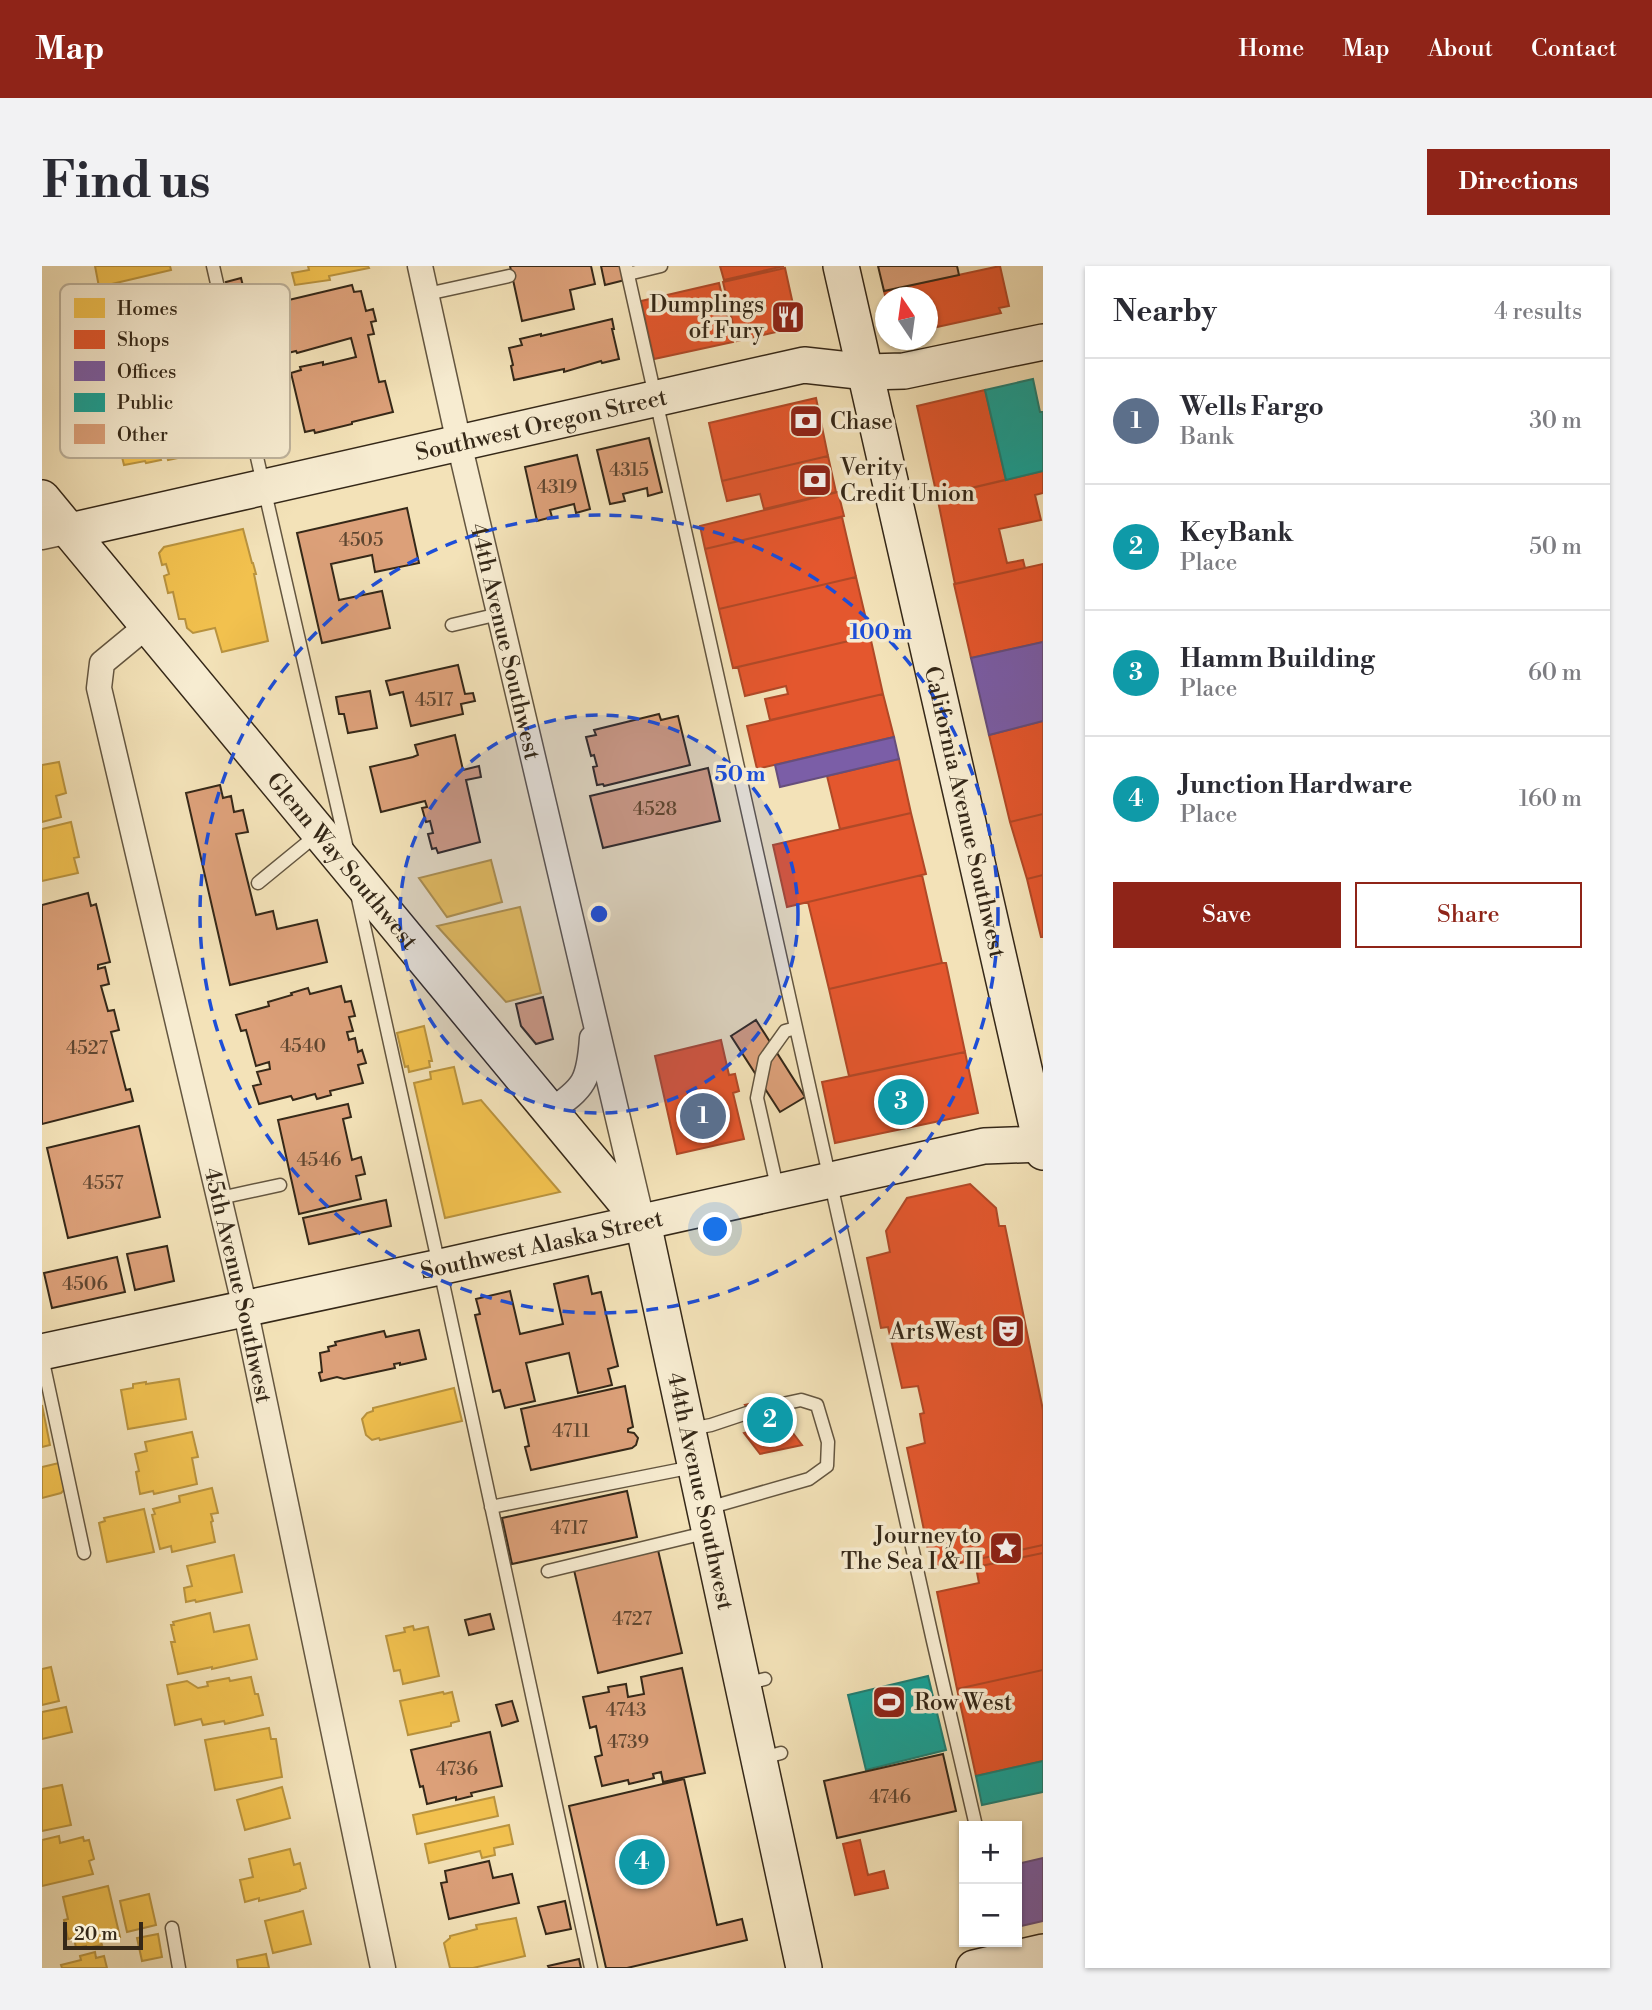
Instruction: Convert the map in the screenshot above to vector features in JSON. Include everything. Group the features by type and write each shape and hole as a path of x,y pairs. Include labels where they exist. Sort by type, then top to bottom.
{"street":[{"name":"44th Avenue Southwest","path":"420,266 643,1223 695,1466 754,1681 770,1756 804,1968"},
{"name":"California Avenue Southwest","path":"842,266 1042,1146"},
{"name":"Southwest Oregon Street","path":"56,534 804,365 867,372 904,371 1043,342"},
{"name":"Glenn Way Southwest","path":"42,498 56,534 148,625 643,1223"},
{"name":"45th Avenue Southwest","path":"148,625 102,663 99,688 245,1308 383,1968"},
{"name":"44th Avenue Southwest","path":"550,1111 570,1098 587,1075 594,1017"},
{"name":"Southwest Alaska Street","path":"42,1354 984,1146 1042,1146"},
{"path":"997,1963 1043,1952"}],"lane":[{"path":"213,266 217,284"},
{"path":"661,266 627,270 975,1821"},
{"path":"427,294 509,276"},
{"path":"257,458 440,1267 591,1968"},
{"path":"452,625 499,614"},
{"path":"258,883 319,832"},
{"path":"778,1192 757,1098 765,1059 785,1031 796,1028"},
{"path":"220,1198 279,1185"},
{"path":"42,1354 84,1553"},
{"path":"548,1571 714,1539 827,1466 828,1442 817,1405 801,1399 773,1406"},
{"path":"687,1429 711,1425 750,1412"},
{"path":"491,1507 695,1466"},
{"path":"172,1928 179,1968"}],"building: Homes":[{"path":"95,266 170,266 171,270 112,284 98,284"},
{"path":"308,266 369,268 329,276 330,280 295,285 292,273 309,270"},
{"path":"122,458 161,460 145,461 124,465"},
{"path":"243,529 256,574 268,641 222,652 215,628 193,633 187,628 185,619 179,619 173,592 168,593 164,576 169,574 166,564 162,565 159,553 164,547"},
{"path":"59,762 66,793 56,796 61,817 42,822 42,765"},
{"path":"71,822 79,857 74,858 78,873 42,881 42,829"},
{"path":"491,860 502,902 447,917 419,878"},
{"path":"520,907 541,993 506,1002 437,926"},
{"path":"424,1026 432,1061 429,1061 430,1067 409,1072 408,1066 405,1067 397,1033"},
{"path":"454,1067 463,1104 481,1100 560,1192 445,1218 414,1083 431,1079 430,1072"},
{"path":"179,1379 186,1419 128,1429 121,1390 133,1388 133,1384"},
{"path":"454,1388 462,1421 380,1440 372,1440 366,1435 362,1419 373,1411 373,1408"},
{"path":"42,1405 50,1445 42,1447"},
{"path":"192,1432 198,1457 192,1458 197,1484 154,1494 153,1491 140,1494 135,1454 147,1451 145,1442"},
{"path":"59,1463 65,1489 61,1493 42,1498 42,1467"},
{"path":"212,1488 218,1513 211,1514 215,1542 172,1552 171,1546 160,1549 153,1509 180,1502 179,1496"},
{"path":"144,1509 154,1552 107,1562 99,1523 105,1521 104,1518"},
{"path":"234,1555 242,1592 186,1602 184,1588 192,1586 187,1566"},
{"path":"210,1613 214,1632 249,1625 257,1659 178,1674 171,1642 175,1642 171,1625 174,1625 173,1622"},
{"path":"413,1626 414,1630 428,1627 439,1676 403,1684 400,1670 394,1671 386,1636 405,1632 404,1628"},
{"path":"51,1667 59,1701 42,1705 42,1669"},
{"path":"251,1677 263,1715 225,1724 224,1721 203,1725 201,1719 175,1725 167,1685 187,1681 198,1688 208,1686 207,1682"},
{"path":"452,1692 459,1721 451,1723 451,1726 408,1735 400,1701"},
{"path":"66,1707 72,1732 42,1739 42,1712"},
{"path":"269,1728 271,1739 276,1739 282,1777 215,1790 205,1740"},
{"path":"62,1785 71,1825 42,1831 42,1789"},
{"path":"282,1787 290,1818 245,1830 237,1800"},
{"path":"494,1797 498,1816 417,1834 413,1815"},
{"path":"509,1825 513,1844 494,1848 495,1855 482,1858 480,1851 429,1863 425,1844"},
{"path":"59,1836 60,1843 83,1837 84,1841 89,1840 94,1859 89,1861 93,1874 42,1886 42,1840"},
{"path":"290,1849 294,1865 300,1863 306,1888 259,1901 259,1898 245,1902 240,1880 253,1877 249,1859"},
{"path":"108,1886 120,1937 101,1942 102,1945 76,1948 74,1938 68,1939 64,1920 68,1919 63,1897"},
{"path":"149,1894 156,1925 127,1932 120,1901"},
{"path":"303,1911 311,1944 273,1953 265,1921"},
{"path":"516,1918 525,1956 473,1968 450,1968 444,1943 450,1936 477,1929 476,1925"},
{"path":"158,1934 162,1957 142,1961 137,1938"},
{"path":"95,1952 96,1958 104,1956 107,1968 62,1968 61,1965 81,1960 80,1956"},
{"path":"266,1954 269,1968 238,1968 237,1960"}],"building: Shops":[{"path":"720,266 784,266 724,280"},
{"path":"1000,266 1009,306 999,308 1001,313 938,327 938,287 903,287"},
{"path":"785,268 798,327 737,341 723,282"},
{"path":"719,283 733,342 654,359 641,301"},
{"path":"985,390 1006,480 937,496 917,406"},
{"path":"816,398 828,456 722,481 709,423"},
{"path":"828,456 836,492 764,509 760,494 727,501 722,481"},
{"path":"1043,471 1043,493 1035,495 1041,520 999,529 1007,563 1023,560 1025,568 955,584 937,496"},
{"path":"838,492 844,516 705,549 700,526"},
{"path":"842,517 856,577 719,609 705,549"},
{"path":"1043,564 1043,642 971,658 954,584"},
{"path":"856,577 870,636 733,668 719,609"},
{"path":"870,636 883,694 770,720 765,699 788,694 786,686 745,696 738,667"},
{"path":"883,694 894,737 757,769 747,726"},
{"path":"1043,721 1043,814 1010,822 989,735"},
{"path":"899,759 911,813 840,829 827,776"},
{"path":"911,813 926,874 787,907 773,845"},
{"path":"1043,814 1043,875 1027,879 1010,822"},
{"path":"922,875 942,963 829,989 808,902"},
{"path":"1043,875 1043,937 1041,937 1027,879"},
{"path":"946,963 965,1052 849,1076 829,989"},
{"path":"721,1040 729,1075 735,1074 739,1091 733,1093 744,1139 677,1154 655,1056"},
{"path":"965,1052 978,1113 835,1143 822,1082"},
{"path":"970,1184 996,1208 999,1226 1005,1226 1043,1410 1043,1545 932,1569 907,1448 925,1443 920,1414 924,1413 918,1386 902,1388 888,1327 881,1328 867,1258 890,1252 886,1231 907,1198"},
{"path":"768,1400 802,1445 760,1454 744,1433 762,1428 745,1405"},
{"path":"1043,1545 1043,1553 976,1567 974,1560"},
{"path":"1043,1553 1043,1670 957,1689 937,1592 979,1583 976,1567"},
{"path":"1043,1670 1043,1761 976,1776 957,1689"},
{"path":"860,1840 868,1875 884,1871 888,1888 855,1895 843,1844"}],"building: Offices":[{"path":"1043,642 1043,721 989,735 971,658"},
{"path":"894,737 899,759 780,787 775,765"},
{"path":"1043,1858 1043,1921 1022,1926 1022,1884 1022,1863"}],"building: Public":[{"path":"1033,379 1040,412 1043,412 1043,471 1006,480 985,390"},
{"path":"928,1676 946,1750 866,1770 848,1695"},
{"path":"1043,1761 1043,1792 982,1805 976,1776"}],"building: Other":[{"path":"510,266 591,266 595,284 570,290 574,309 522,321"},
{"path":"601,266 622,266 625,280 605,285"},
{"path":"878,266 957,266 959,275 903,287 883,287"},
{"path":"241,278 242,284 226,284"},
{"path":"352,285 354,292 361,291 366,311 373,309 376,321 371,322 374,334 368,335 379,382 385,381 393,412 315,433 314,430 305,432 291,373 301,370 300,367 356,357 351,338 297,353 290,352 290,300"},
{"path":"612,319 619,359 514,380 509,348 522,345 520,339"},
{"path":"649,438 662,492 648,496 647,488 623,494 625,501 610,504 597,450"},
{"path":"577,455 590,509 576,513 574,504 550,510 552,517 537,521 525,467"},
{"path":"407,508 419,563 375,572 372,555 331,564 339,600 382,591 390,628 322,643 297,533"},
{"path":"458,665 465,694 473,693 475,701 461,704 463,714 411,726 403,692 390,695 386,681"},
{"path":"370,691 377,728 348,733 344,714 339,714 336,697"},
{"path":"659,714 661,720 678,716 690,765 604,786 597,785 593,767 597,766 586,737 596,735 594,730"},
{"path":"455,735 463,770 479,766 481,777 466,780 480,842 438,853 436,848 432,849 428,834 433,833 422,808 427,807 425,801 381,812 370,767 413,757 418,755 415,745"},
{"path":"708,768 720,821 603,848 590,796"},
{"path":"220,785 223,798 231,796 234,812 243,810 248,832 236,834 256,915 273,911 277,929 317,920 327,962 230,985 186,793"},
{"path":"88,893 91,906 96,904 110,962 98,965 98,969 105,967 109,984 101,986 108,1011 114,1010 119,1030 111,1032 126,1090 130,1089 133,1101 42,1124 42,905"},
{"path":"341,986 345,1002 351,1001 355,1016 349,1017 353,1031 347,1032 349,1040 355,1038 358,1052 362,1050 366,1063 358,1065 363,1083 330,1091 331,1095 317,1099 315,1094 293,1100 291,1096 259,1104 253,1086 261,1084 257,1072 270,1069 269,1062 256,1066 246,1030 241,1031 236,1015 269,1006 268,1002 308,988 310,994"},
{"path":"543,997 553,1039 536,1044 521,1026 516,1004"},
{"path":"756,1020 805,1097 780,1112 731,1036"},
{"path":"348,1104 351,1117 343,1119 352,1160 361,1157 365,1174 356,1176 361,1199 299,1214 278,1120"},
{"path":"139,1126 160,1217 68,1238 47,1148"},
{"path":"386,1200 391,1226 309,1244 303,1218"},
{"path":"167,1246 174,1281 135,1290 127,1254"},
{"path":"117,1257 125,1292 52,1308 44,1273"},
{"path":"588,1276 592,1294 601,1292 618,1366 608,1369 612,1385 578,1393 569,1353 526,1363 535,1401 505,1408 500,1390 493,1392 475,1315 480,1314 476,1299 510,1291 520,1334 563,1324 554,1284"},
{"path":"419,1330 426,1359 394,1364 395,1368 344,1379 337,1377 321,1381 320,1353 329,1351 328,1347 336,1345 335,1342 384,1331 386,1337"},
{"path":"625,1386 633,1427 628,1429 628,1432 634,1433 638,1438 636,1445 531,1470 525,1447 529,1446 521,1409"},
{"path":"627,1491 637,1537 512,1564 502,1518"},
{"path":"658,1550 682,1653 598,1673 574,1570"},
{"path":"490,1614 494,1629 469,1635 465,1620"},
{"path":"682,1668 705,1773 663,1782 661,1772 653,1774 654,1778 629,1784 628,1780 602,1786 595,1757 602,1755 596,1726 590,1728 583,1697 609,1692 608,1687 626,1684 628,1697 644,1694 641,1677"},
{"path":"512,1701 518,1721 502,1726 496,1705"},
{"path":"490,1732 502,1786 471,1793 472,1796 456,1800 456,1797 427,1804 411,1750"},
{"path":"943,1754 956,1811 837,1838 824,1781"},
{"path":"684,1779 717,1925 742,1919 747,1940 627,1968 606,1968 569,1806"},
{"path":"489,1861 493,1878 512,1874 519,1903 449,1919 441,1883 447,1882 445,1871"},
{"path":"565,1901 571,1929 546,1934 538,1907"},
{"path":"579,1959 581,1968 548,1966"}],"place":[{"name":"Dumplings of Fury","path":"788,317"},
{"name":"Chase","path":"806,421"},
{"name":"Verity Credit Union","path":"815,480"},
{"name":"Hamm Building","path":"901,1102"},
{"name":"Wells Fargo","path":"703,1116"},
{"name":"ArtsWest","path":"1008,1331"},
{"name":"KeyBank","path":"770,1420"},
{"name":"Journey to The Sea I & II","path":"1006,1548"},
{"name":"Row West","path":"889,1702"},
{"name":"Junction Hardware","path":"642,1862"}]}
